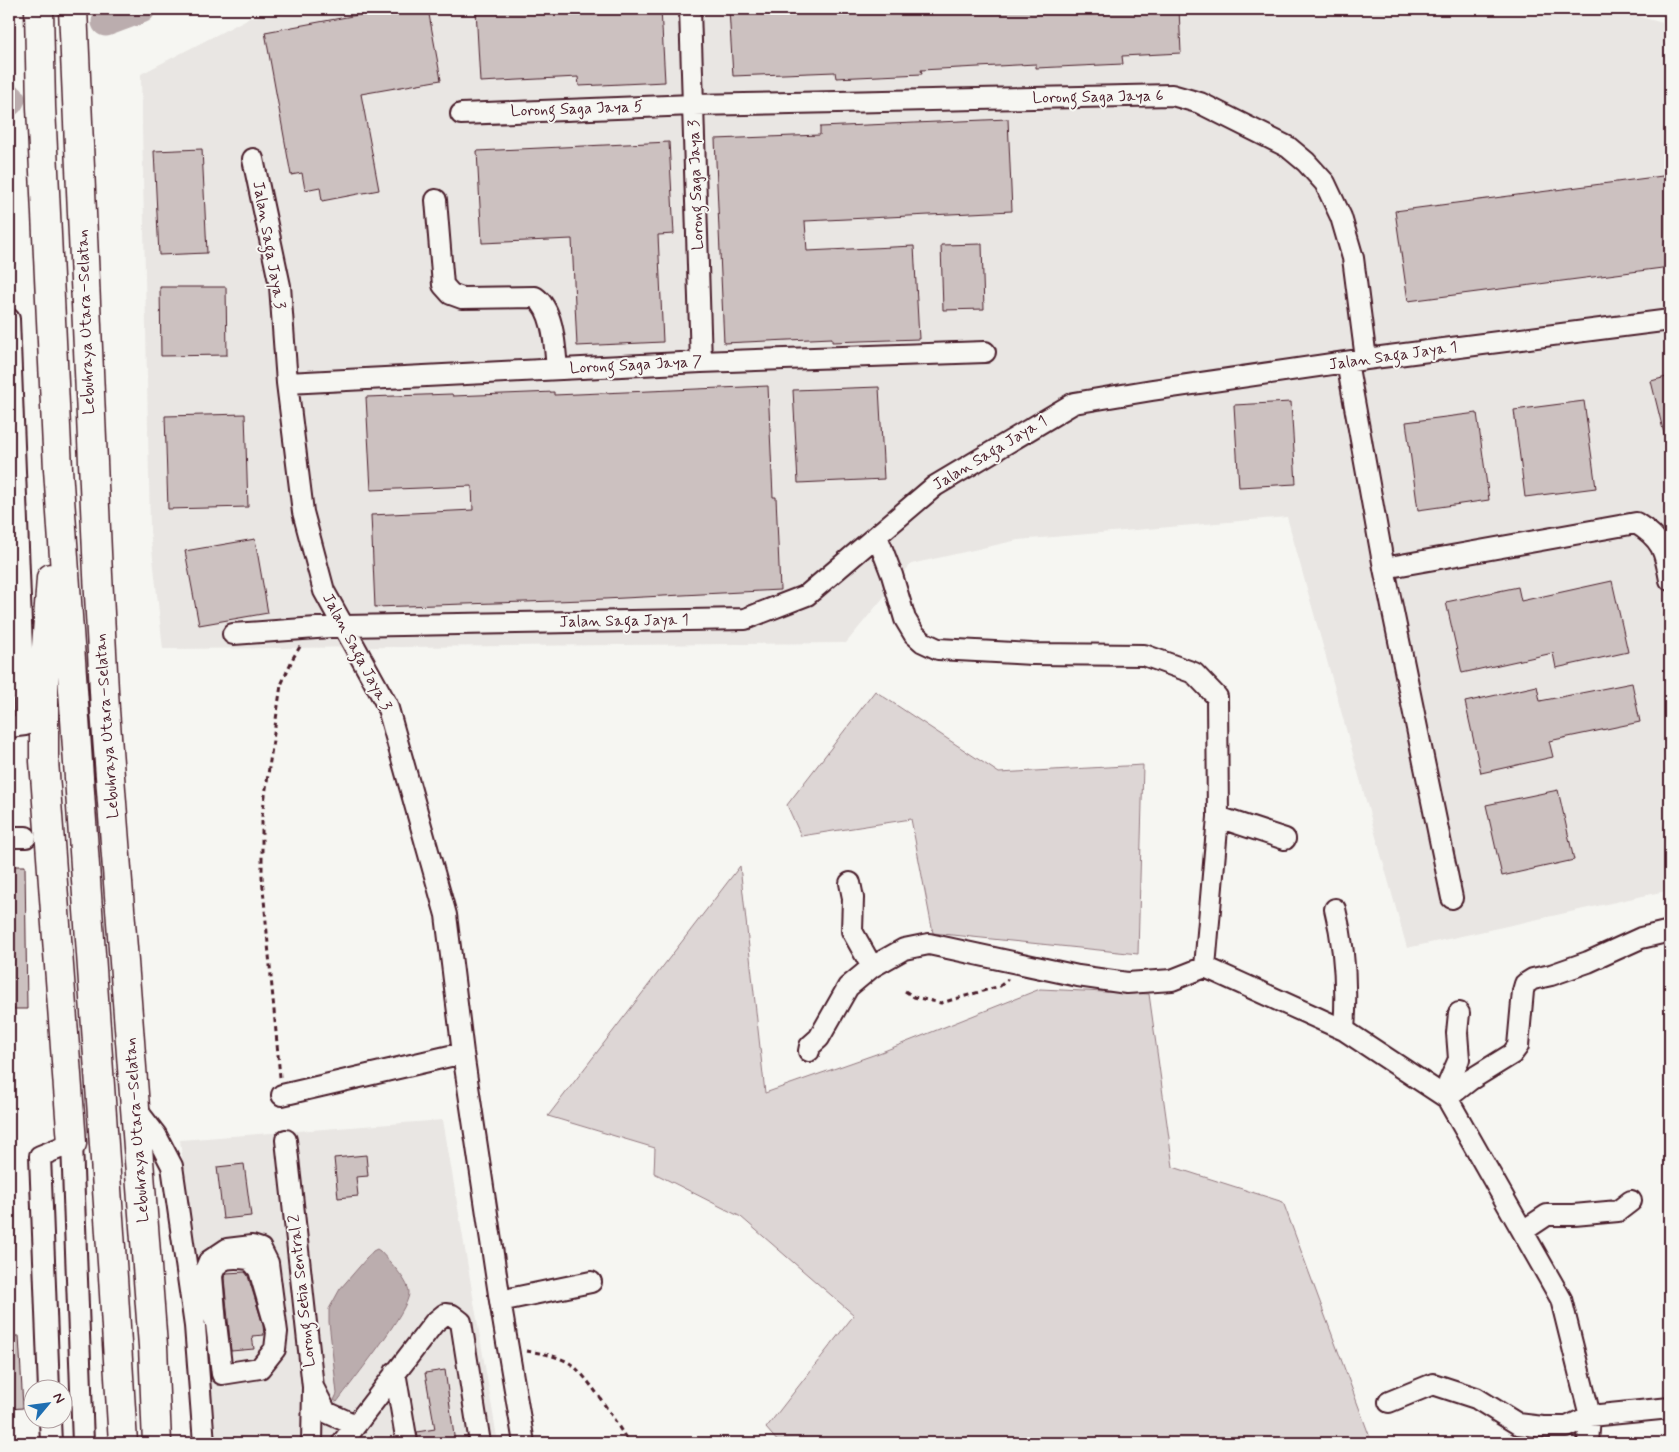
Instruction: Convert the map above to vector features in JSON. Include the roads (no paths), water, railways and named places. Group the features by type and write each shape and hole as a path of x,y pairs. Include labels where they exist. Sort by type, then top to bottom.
{"highway":[{"name":"Lebuhraya Utara–Selatan","path":"39,9 41,107 58,469 113,1267 123,1443"},
{"name":"Lebuhraya Utara–Selatan","path":"73,9 100,623 114,844 153,1346 158,1443"},
{"path":"58,469 44,675 44,761 72,1143"}],"street":[{"name":"Lorong Saga Jaya 3","path":"690,9 701,362"},
{"name":"Lorong Saga Jaya 6","path":"693,105 1172,95 1200,103 1288,147 1306,162 1325,183 1341,217 1353,258 1357,361 1384,568 1452,898"},
{"name":"Lorong Saga Jaya 5","path":"461,114 693,105"},
{"name":"Jalan Saga Jaya 3","path":"253,159 280,286 287,383 303,512 324,591 387,705 446,915 463,1053 500,1301 524,1443"},
{"path":"436,200 443,285 451,294 462,298 535,297 542,301 546,308 555,345 557,369"},
{"path":"9,319 25,725 9,726"},
{"name":"Jalan Saga Jaya 1","path":"233,634 344,626 744,619 807,595 935,486 1074,403 1357,361 1670,320"},
{"name":"Lorong Saga Jaya 7","path":"287,383 701,362 986,352"},
{"path":"1384,568 1636,523 1652,533 1666,554 1670,580"},
{"path":"877,536 892,575 905,619 914,634 923,642 938,649 1032,654 1144,655 1194,672 1217,697 1218,817 1206,967"},
{"path":"1218,817 1285,839"},
{"path":"850,883 853,898 852,932 872,968"},
{"path":"1335,909 1343,948 1346,1009 1344,1030"},
{"path":"1447,1098 1470,1080 1512,1054 1518,1046 1525,984 1533,979 1551,975 1604,955 1641,938 1670,932"},
{"path":"809,1051 810,1046 819,1038 848,987 872,968 904,949 929,944 1078,976 1127,983 1172,980 1206,967 1344,1030 1447,1098 1561,1299 1590,1416 1588,1443"},
{"path":"1447,1098 1458,1059 1457,1034 1459,1013"},
{"path":"282,1095 463,1053"},
{"path":"136,1109 156,1135 172,1166 195,1326 204,1443"},
{"name":"Lorong Setia Sentral 2","path":"286,1140 313,1387 312,1443"},
{"path":"49,1380 40,1156 72,1143 83,1443"},
{"path":"1523,1231 1547,1215 1574,1215 1618,1211 1631,1200"},
{"path":"252,1246 262,1249 268,1263 277,1332 276,1349 260,1368 222,1374 216,1323 210,1307 206,1268 209,1261 227,1249 252,1246"},
{"path":"500,1301 592,1282"},
{"path":"313,1387 326,1412 346,1438 440,1316 445,1314 458,1318 480,1443"},
{"path":"277,1332 306,1326"},
{"path":"395,1372 407,1443"},
{"path":"1389,1402 1433,1384 1476,1398 1518,1424 1543,1427 1567,1426 1590,1416 1670,1408"},
{"path":"50,1430 51,1443"}],"waterway":[{"path":"106,22 141,9"}]}
